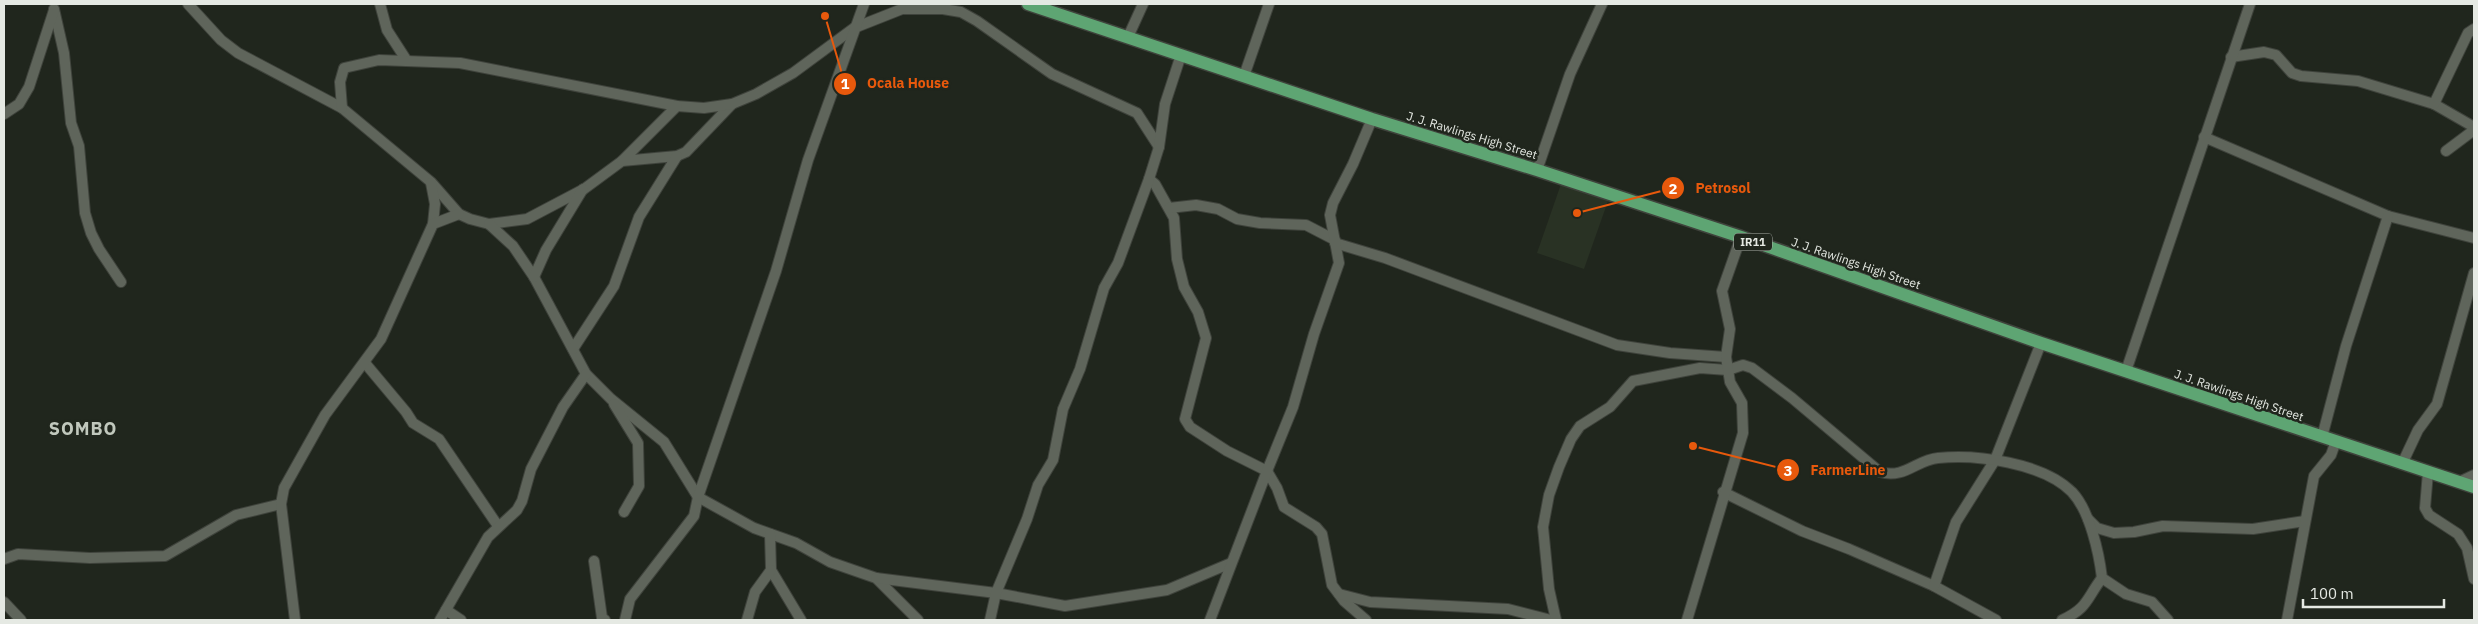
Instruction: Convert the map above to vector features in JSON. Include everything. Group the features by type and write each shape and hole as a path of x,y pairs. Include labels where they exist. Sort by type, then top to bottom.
{"main road":[{"name":"J. J. Rawlings High Street","path":"1028,4 1372,119 1537,170 1741,237 2041,343 2474,487"}],"street":[{"path":"188,4 221,40 238,53 342,108 431,182 459,214 489,224 513,246 534,277 586,374 611,400 650,428 664,442 698,497 770,534 796,543 830,562 876,578 996,593 1065,606 1167,590 1231,563"},
{"path":"380,4 387,30 407,61"},
{"path":"625,620 630,599 694,516 698,497 776,271 808,160 864,4"},
{"path":"1128,37 1143,4"},
{"path":"1244,76 1269,4"},
{"path":"1537,170 1570,74 1602,4"},
{"path":"2126,371 2250,4"},
{"path":"4,114 19,104 29,86 55,6"},
{"path":"55,6 64,53 71,124 79,146 85,213 95,241 121,282"},
{"path":"342,108 340,82 344,68 379,60 460,63 677,106 704,108 732,104 756,94 793,73 854,28 902,9 962,8 977,21 1052,74 1137,113 1159,147"},
{"path":"2434,104 2468,33 2474,29"},
{"path":"2231,57 2264,52 2276,55 2292,73 2301,76 2358,81 2434,104 2474,129 2446,151"},
{"path":"990,620 996,593 1027,519 1038,485 1053,460 1063,409 1080,369 1104,288 1118,263 1149,179 1159,147 1165,104 1181,55"},
{"path":"622,162 676,156 686,152 694,146 732,104"},
{"path":"489,224 527,219 584,188 622,162 677,106"},
{"path":"1210,620 1267,470 1294,407 1314,334 1339,263 1330,215 1333,203 1353,164 1372,119"},
{"path":"2204,137 2388,216 2474,238"},
{"path":"572,349 614,286 640,217 676,156"},
{"path":"1149,179 1174,218 1177,259 1184,287 1198,312 1206,338 1185,419 1190,427 1227,451 1267,470 1278,488 1287,511 1316,528 1322,534 1332,585 1366,620"},
{"path":"295,620 280,504 284,488 325,415 381,339 433,224 435,204 431,182"},
{"path":"534,277 546,250 584,188"},
{"path":"1169,208 1196,205 1218,209 1237,219 1260,223 1306,226 1335,241 1617,345 1670,353 1726,357"},
{"path":"433,224 459,214"},
{"path":"2322,437 2346,346 2388,216"},
{"path":"1687,620 1723,492 1743,433 1742,402 1730,382 1726,357 1730,328 1722,290 1741,237"},
{"path":"2402,464 2418,430 2437,404 2474,273"},
{"path":"1934,586 1956,522 1995,460 2041,343"},
{"path":"365,363 413,423 439,439 498,526"},
{"path":"1556,620 1547,574 1543,527 1549,495 1558,467 1575,432 1586,421 1619,399 1633,381 1700,368 1728,370 1743,365 1752,368 1792,398 1880,472 1891,475 1896,474 1936,458 1995,460 2051,477 2073,493 2087,518 2100,557 2102,578 2091,592 2084,608 2062,620"},
{"path":"440,620 488,537 517,510 522,501 531,469 563,407 586,374"},
{"path":"611,400 638,443 640,486 624,512"},
{"path":"638,443 650,428"},
{"path":"2287,620 2314,476 2331,455 2336,441"},
{"path":"2428,472 2425,508 2429,516 2458,534 2466,548 2474,578"},
{"path":"2459,482 2474,475"},
{"path":"1723,492 1802,531 1849,548 1934,586 1996,620"},
{"path":"4,559 18,554 90,558 166,556 236,515 280,504"},
{"path":"2087,518 2097,528 2114,533 2134,532 2162,526 2253,529 2305,521"},
{"path":"770,534 771,570 801,620"},
{"path":"594,562 602,618 605,620"},
{"path":"747,620 755,592 771,570"},
{"path":"876,578 918,620"},
{"path":"2102,578 2126,594 2152,602 2168,620"},
{"path":"1339,594 1370,602 1508,609 1551,620"},
{"path":"4,602 21,620"},
{"path":"446,610 461,620"}],"shaded area":[{"path":"1561,184 1608,201 1584,269 1537,253"}],"place":[{"name":"Ocala House","path":"825,16"},
{"name":"Petrosol","path":"1577,213"},
{"name":"FarmerLine","path":"1693,446"}],"district":[{"name":"SOMBO","path":"83,428"}]}
